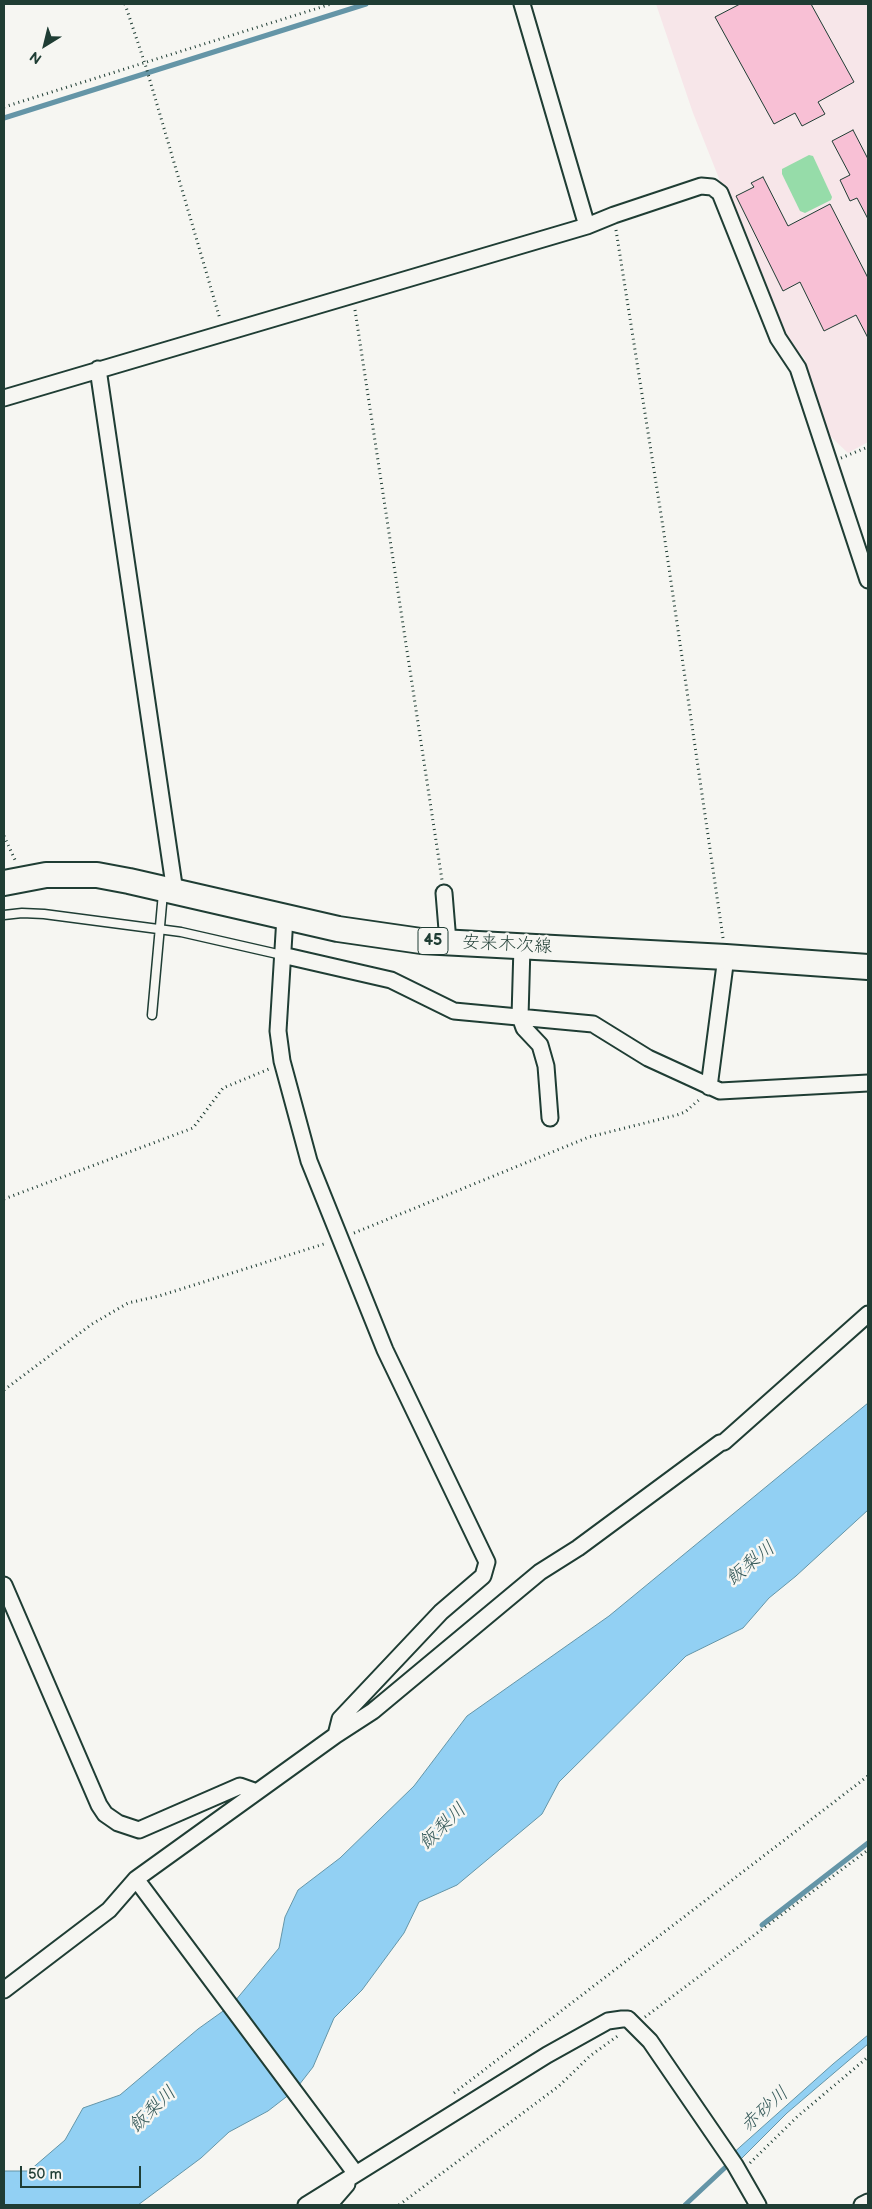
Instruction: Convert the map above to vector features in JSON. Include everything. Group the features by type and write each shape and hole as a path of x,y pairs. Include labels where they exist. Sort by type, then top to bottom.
{"main road":[{"name":"安来木次線","path":"14,880 46,875 97,875 338,929 421,941 726,957 868,967"}],"street":[{"path":"522,4 587,226"},
{"path":"4,398 587,226 701,186 712,187 720,193 778,338 798,368 868,580"},
{"path":"98,369 169,890"},
{"path":"444,893 448,942"},
{"path":"285,917 278,1031 282,1061 309,1161 384,1350 487,1562 483,1576 441,1612 340,1720 336,1735"},
{"path":"522,946 520,1017 524,1028 540,1045 546,1066 550,1118"},
{"path":"282,954 391,980 454,1011 593,1024 648,1058 720,1091 868,1082"},
{"path":"708,1087 726,957"},
{"path":"4,1990 109,1910 136,1880 336,1735 373,1711 540,1572 578,1548 720,1443 724,1442 868,1314"},
{"path":"4,1586 99,1805 105,1814 118,1823 139,1830 240,1786 257,1792"},
{"path":"136,1880 353,2170"},
{"path":"306,2205 353,2170 547,2055 608,2021 622,2019 628,2019 650,2041 735,2165 758,2205"},
{"path":"329,2205 353,2170"},
{"path":"862,2205 868,2202"}],"lane":[{"path":"152,1015 161,929 169,890"},
{"path":"4,915 44,914 161,929 282,954"}],"path":[{"path":"125,4 150,81 224,334"},
{"path":"4,107 145,65 331,4"},
{"path":"614,215 663,527 726,957"},
{"path":"356,313 444,893"},
{"path":"829,463 868,447"},
{"path":"4,836 14,880"},
{"path":"4,1199 194,1128 223,1088 265,1072 282,1061"},
{"path":"4,1390 92,1324 128,1303 160,1296 339,1239 589,1137 685,1112 706,1093 708,1087"},
{"path":"448,2098 868,1776"},
{"path":"735,2165 764,2147 845,2074 868,2057"}],"shaded area":[{"path":"656,4 868,4 868,442 848,453 828,434 804,357 782,337 693,113"}],"green space":[{"path":"809,155 813,156 832,197 831,200 805,213 800,211 782,174 782,169"}],"water":[{"name":"飯梨川","path":"868,1403 868,1510 769,1598 743,1628 686,1656 559,1782 542,1814 457,1885 419,1902 404,1933 362,1990 334,2018 313,2067 299,2085 235,2001 279,1948 285,1917 298,1890 340,1858 414,1786 467,1716 609,1616"},
{"name":"飯梨川","path":"226,2009 290,2094 268,2111 229,2132 201,2158 138,2205 4,2205 4,2171 29,2171 65,2140 83,2108 120,2095 198,2029"},
{"path":"868,2035 868,2044 787,2113 737,2163 731,2155"}],"building":[{"path":"740,4 811,4 854,82 818,102 825,114 802,126 795,113 774,124 715,17"},
{"path":"853,130 868,159 868,219 857,198 850,201 840,180 850,175 832,141"},
{"path":"763,177 788,226 830,204 868,278 868,338 856,315 824,331 800,282 783,291 736,196 754,187 751,183"}],"waterway":[{"path":"4,118 366,4"},
{"path":"762,1925 868,1843"},
{"name":"赤砂川","path":"685,2205 731,2162"}]}
